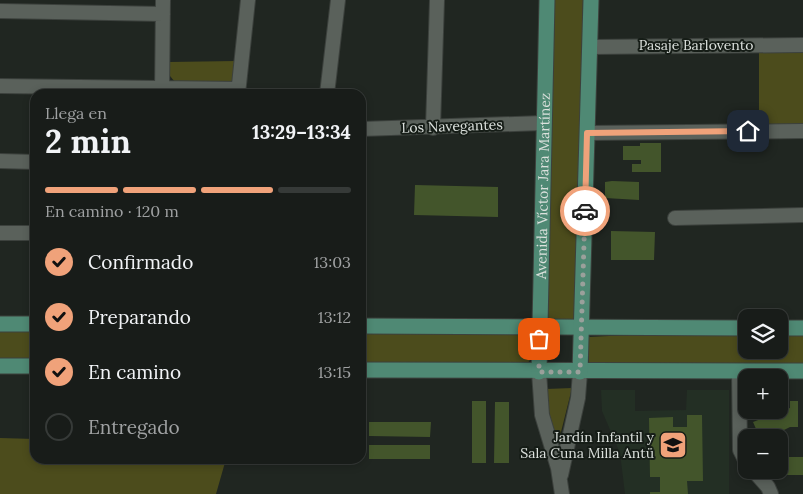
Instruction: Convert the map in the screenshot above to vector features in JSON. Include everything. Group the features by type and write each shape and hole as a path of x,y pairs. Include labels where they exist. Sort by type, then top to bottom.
{"main road":[{"name":"Avenida Víctor Jara Martínez","path":"539,372 547,0"},
{"path":"580,372 591,0"},
{"path":"0,324 30,324"},
{"path":"366,326 582,329 738,328"},
{"path":"788,328 803,328"},
{"path":"0,366 30,366"},
{"path":"366,370 539,372 738,371"},
{"path":"788,371 803,371"}],"street":[{"path":"162,89 163,0"},
{"path":"238,89 248,0"},
{"path":"328,89 338,0"},
{"path":"433,128 437,0"},
{"path":"0,11 162,14"},
{"name":"Pasaje Barlovento","path":"590,46 803,44"},
{"path":"0,86 122,89"},
{"name":"Los Navegantes","path":"366,129 543,123"},
{"path":"587,133 803,131"},
{"path":"0,161 30,162"},
{"path":"675,218 803,215"},
{"path":"0,233 30,233"},
{"path":"539,372 542,416 559,473 562,494"},
{"path":"559,473 578,398 580,372"},
{"path":"761,479 768,486 771,494"}],"shaded area":[{"path":"555,0 583,0 575,319 547,320"},
{"path":"759,49 803,49 803,129 759,129"},
{"path":"236,61 233,81 230,83 175,82 170,76 169,62"},
{"path":"0,331 30,331 30,361 0,361"},
{"path":"366,333 526,335 530,339 530,360 527,364 366,363"},
{"path":"738,335 738,359 788,359 788,335 803,335 803,364 589,363 589,337"},
{"path":"572,388 558,444 550,423 546,389"},
{"name":"Jardín Infantil y Sala Cuna Milla Antü","path":"601,390 635,390 635,411 686,410 687,390 729,390 729,494 625,494 620,453 602,411"},
{"path":"0,438 30,439 30,464 225,464 216,494 0,494"}],"building":[{"path":"640,143 661,143 661,172 632,172 632,164 641,164 641,160 623,160 623,146 640,146"},
{"path":"605,182 639,182 639,200 605,198"},
{"path":"415,185 498,187 498,217 414,215"},
{"path":"611,231 655,232 654,260 611,260"},
{"path":"472,401 486,401 486,463 472,463"},
{"path":"790,401 798,401 798,427 756,429 753,422 761,419 788,419 788,409 790,408"},
{"path":"495,402 509,402 509,463 494,463"},
{"path":"687,415 702,415 703,481 687,481 688,494 650,494 650,492 660,492 660,477 650,477 649,418 673,417 673,427 687,427"},
{"path":"369,422 431,422 430,437 369,436"},
{"path":"369,445 430,445 430,459 369,459"},
{"path":"788,457 803,457 803,475 788,475"}],"way so far":[{"path":"539,339 539,372 580,372 585,211"}],"place":[{"name":"Jardín Infantil y Sala Cuna Milla Antü","path":"673,445"}],"route":[{"path":"585,211 587,133 748,131"}]}
